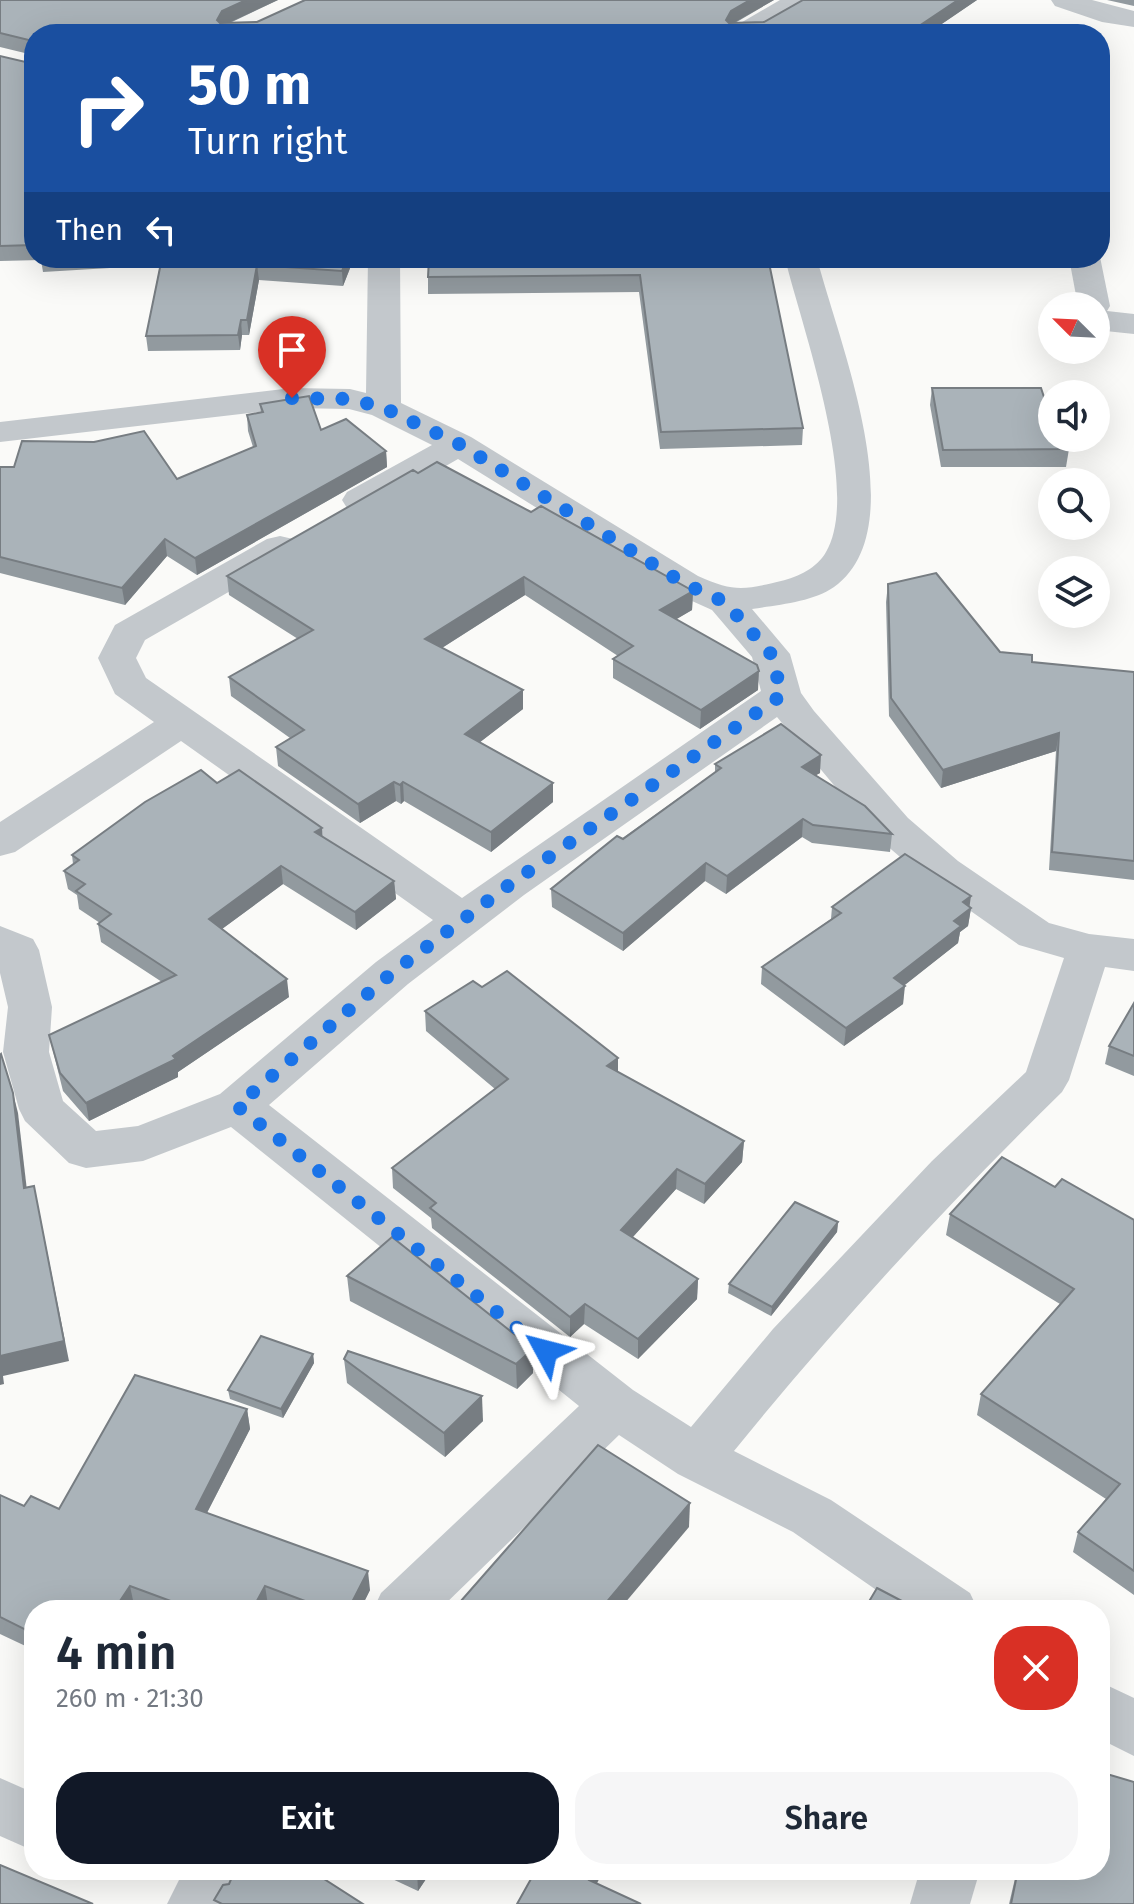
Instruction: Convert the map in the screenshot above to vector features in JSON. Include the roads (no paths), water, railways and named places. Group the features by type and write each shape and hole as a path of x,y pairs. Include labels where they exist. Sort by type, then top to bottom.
{"street":[{"path":"759,24 800,0"},
{"path":"1065,0 1115,23"},
{"path":"384,268 384,408"},
{"path":"725,602 793,589 822,579 838,563 849,541 855,517 850,443 804,268"},
{"path":"1087,268 1091,292"},
{"path":"1110,321 1134,324"},
{"path":"0,432 292,398 350,399 384,408 459,444 685,584 725,602 771,654 782,695 893,828 943,871 1034,934 1089,950 1134,955"},
{"path":"459,444 129,633 117,658 129,685 463,920"},
{"path":"0,941 17,950 30,1007 26,1052 42,1109 86,1150 143,1143 237,1106 392,973 782,695"},
{"path":"0,842 182,722"},
{"path":"697,1458 791,1344 949,1174 1046,1080 1089,950"},
{"path":"237,1106 615,1405 697,1458 812,1516 935,1600"},
{"path":"411,1600 615,1405"},
{"path":"1110,1714 1134,1729"},
{"path":"0,1806 24,1818"},
{"path":"940,1904 947,1880"}]}
